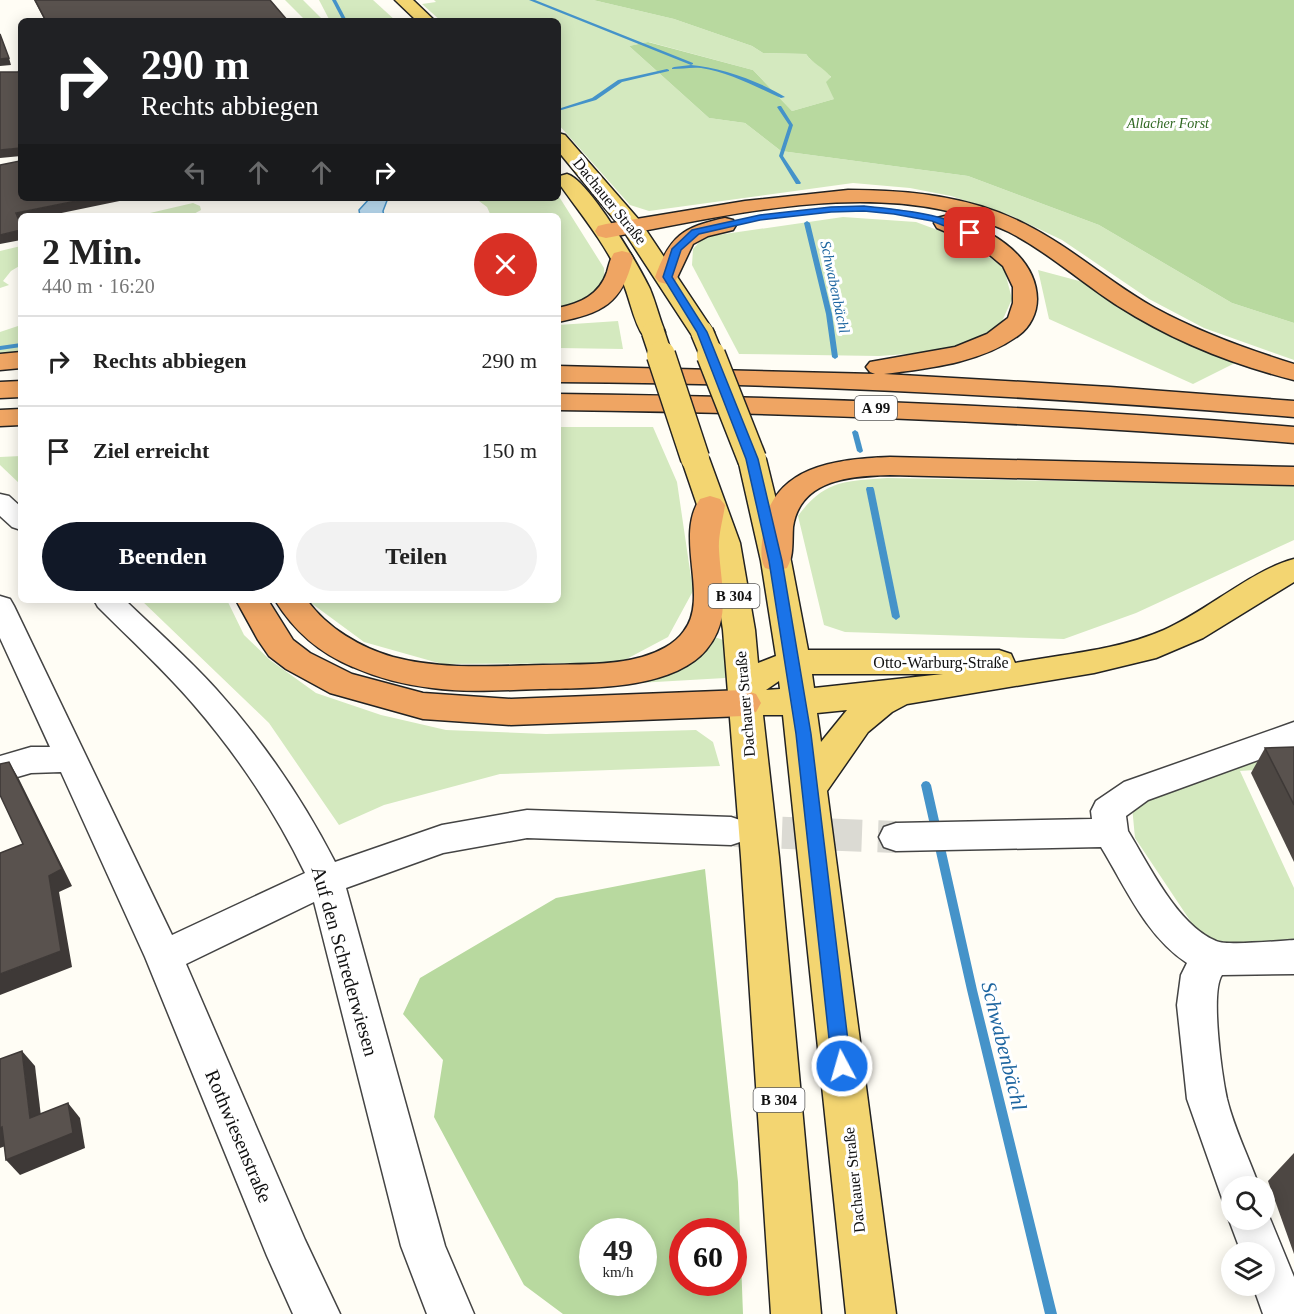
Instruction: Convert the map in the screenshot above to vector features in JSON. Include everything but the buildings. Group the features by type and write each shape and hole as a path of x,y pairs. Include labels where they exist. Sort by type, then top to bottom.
{"highway":[{"path":"606,231 813,197 868,195 912,198 960,207 1015,228 1082,268 1128,302 1178,328 1294,372"},
{"path":"667,277 677,249 696,232 760,218 831,210 864,209 914,215 958,227 982,239 1005,255 1025,283 1022,318 1012,329 971,351 890,366 793,379"},
{"path":"561,314 576,312 599,303 612,290 618,278 622,258"},
{"path":"0,362 18,360"},
{"name":"A 99","path":"561,374 793,379 1069,392 1294,409"},
{"path":"0,390 18,389"},
{"name":"A 99","path":"566,403 765,404 963,411 1294,435"},
{"path":"0,418 18,417"},
{"path":"0,432 18,433"},
{"path":"776,561 780,519 785,505 796,490 818,476 847,468 890,466 1294,476"},
{"path":"293,603 313,629 340,648 371,662 422,675 479,679 555,677 621,673 644,669 681,653 695,641 704,625 709,611 704,548 710,505"},
{"path":"254,603 269,632 281,648 298,661 342,684 423,706 511,712 744,696"}],"main road":[{"path":"396,4 404,18"},
{"path":"396,4 422,18"},
{"name":"Dachauer Straße","path":"561,142 614,202 632,226 702,332 752,459 776,561 794,662 871,1314"},
{"name":"Dachauer Straße","path":"561,173 606,231 640,292 710,505 725,543 739,630 760,857 796,1314"},
{"name":"Otto-Warburg-Straße","path":"744,696 799,703 911,691 952,686 1130,653 1174,639 1208,621 1294,568"},
{"path":"744,696 762,675 794,662"},
{"name":"Otto-Warburg-Straße","path":"794,662 1088,662"},
{"path":"810,788 855,723 886,699 911,691"}],"street":[{"path":"0,502 18,518"},
{"name":"Auf den Schrederwiesen","path":"111,603 216,709 268,778 326,880 423,1246 440,1293 451,1314"},
{"name":"Rothwiesenstraße","path":"0,606 164,957 289,1256 317,1314"},
{"path":"1294,734 1136,791 1108,811 1111,833 1162,917 1184,940 1212,959 1294,957"},
{"path":"0,769 31,760 73,759"},
{"path":"164,957 326,880 442,838 527,824 731,831"},
{"path":"896,837 1111,833"},
{"path":"1212,959 1200,975 1196,1005 1207,1099 1234,1176"},
{"path":"1275,1286 1286,1314"}],"green space":[{"path":"285,0 303,0 321,18 303,18"},
{"path":"319,0 373,0 393,18 328,18"},
{"path":"434,0 593,0 674,19 752,46 763,53 806,54 826,69 832,81 834,99 792,111 753,70 649,42 629,46 709,118 745,123 781,151 968,176 1099,225 1232,303 1294,323 1294,360 1204,328 1149,299 1062,240 1012,216 951,196 910,188 853,183 649,211 630,205 561,127 561,18 438,18 422,4 436,2"},
{"name":"Allacher Forst","path":"593,0 1294,0 1294,323 1232,303 1099,225 968,176 781,151 745,123 709,118 629,46 648,42 753,70 792,111 834,99 826,82 831,77 806,54 763,53 752,46 674,19"},
{"path":"561,200 604,268 604,277 597,292 575,305 561,308 561,213 490,213 487,207 479,201"},
{"path":"193,203 200,206 201,210 196,213 150,213"},
{"path":"843,217 916,222 967,241 1004,268 1012,299 1000,326 959,346 920,353 879,356 739,354 692,265 693,249 704,237"},
{"path":"18,247 18,267 3,281 9,285 0,288 0,251"},
{"path":"1038,270 1083,282 1125,310 1237,362 1193,384 1049,319"},
{"path":"618,321 623,349 561,348 561,325"},
{"path":"18,326 18,352 0,354 0,332"},
{"path":"561,427 653,427 677,482 693,591 668,637 619,663 442,664 364,642 311,603 561,603"},
{"path":"18,456 18,482 0,465 0,457"},
{"path":"887,478 1294,485 1294,540 1136,613 1064,639 845,632 824,625 798,516 817,495 827,489 848,482"},
{"path":"144,603 228,603 244,635 270,660 316,693 381,715 446,730 546,734 696,730 713,742 720,766 500,774 384,805 339,825 269,723"},
{"path":"715,637 723,640 727,676 725,678 533,689 690,660"},
{"path":"1294,743 1294,767 1240,771 1294,888 1294,945 1234,949 1197,931 1135,838 1132,806"},
{"path":"705,869 738,1182 739,1218 669,1218 669,1296 742,1296 743,1314 563,1314 524,1285 434,1117 443,1060 403,1014 420,978 556,898"}],"water":[{"path":"367,201 387,201 383,213 360,213 359,210"}],"waterway":[{"name":"Schwabenbächl","path":"334,0 343,18"},
{"path":"531,0 691,64"},
{"name":"Schwabenbächl","path":"674,68 688,66 716,70 783,97"},
{"name":"Schwabenbächl","path":"561,109 594,99 620,81 667,70"},
{"name":"Schwabenbächl","path":"779,107 791,125 781,156 798,183"},
{"name":"Schwabenbächl","path":"807,223 829,314 835,357"},
{"path":"0,348 18,345"},
{"name":"Schwabenbächl","path":"855,432 860,451"},
{"name":"Schwabenbächl","path":"870,489 896,617"},
{"name":"Schwabenbächl","path":"926,785 972,990 1051,1314"}],"tunnel":[{"path":"734,831 896,837"}],"route":[{"path":"842,1066 804,734 776,561 752,459 702,332 667,277 677,249 696,232 760,218 831,210 894,211 934,219 970,233"}]}
